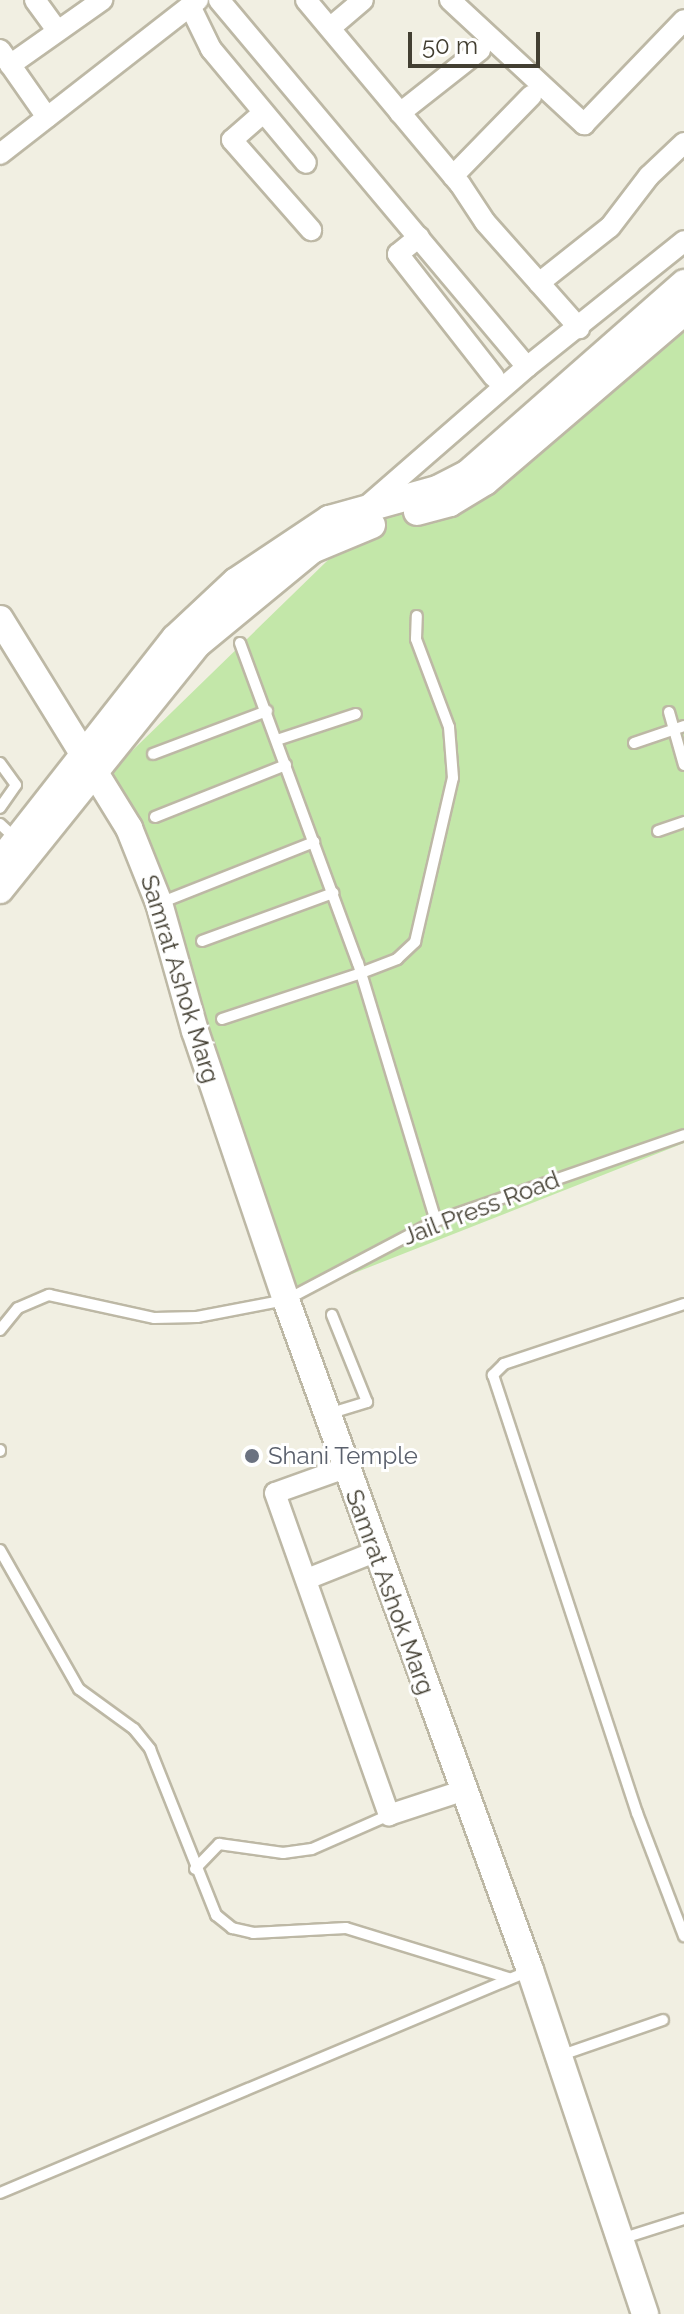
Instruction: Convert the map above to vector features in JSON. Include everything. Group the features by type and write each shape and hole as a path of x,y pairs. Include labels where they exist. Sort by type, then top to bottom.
{"street":[{"path":"35,0 57,30"},
{"path":"47,117 5,58 57,30 102,0"},
{"path":"219,0 527,367"},
{"path":"306,0 579,328"},
{"path":"330,28 363,0"},
{"path":"450,0 584,124 684,20"},
{"path":"0,154 194,3 211,49 306,163"},
{"path":"400,113 480,50"},
{"path":"453,176 531,96"},
{"path":"263,113 232,140 311,230"},
{"path":"539,283 610,227 649,176 684,143"},
{"path":"419,237 398,254 494,377"},
{"path":"364,509 527,367 684,241"},
{"path":"0,890 175,638 236,581 299,535 364,509 437,489 468,473 684,283"},
{"path":"0,861 9,832 91,763 198,644 258,591 333,537 467,495 684,312"},
{"name":"Samrat Ashok Marg","path":"0,619 129,828 159,903 195,1031 286,1300 462,1791 520,1974 558,2057 645,2314"},
{"path":"345,1468 275,1493 389,1815 462,1791"},
{"path":"307,1579 375,1552"}],"lane":[{"path":"222,1019 397,959 415,942 453,778 449,727 416,639 417,616"},
{"path":"240,643 361,973 436,1221"},
{"path":"153,754 267,711"},
{"path":"669,712 679,727 684,765"},
{"path":"277,740 356,714"},
{"path":"634,743 679,727"},
{"path":"0,763 16,785 0,808"},
{"path":"155,817 286,765"},
{"path":"658,831 684,822"},
{"path":"159,903 314,842"},
{"path":"202,941 333,893"},
{"name":"Jail Press Road","path":"0,1330 18,1308 49,1295 154,1318 197,1317 286,1300 436,1221 684,1135"},
{"path":"684,1304 504,1364 493,1375 637,1813 684,1936"},
{"path":"326,1414 367,1402 332,1315"},
{"path":"0,1550 79,1689 134,1729 150,1749 195,1869 216,1915 232,1928 253,1933 346,1928 520,1974"},
{"path":"195,1869 219,1844 283,1853 312,1849 389,1815"},
{"path":"0,2193 520,1974"},
{"path":"558,2057 663,2020"},
{"path":"620,2240 684,2219"}],"green space":[{"path":"684,295 684,1143 286,1300 100,782 400,490 413,481 437,480 448,496"}],"place":[{"name":"Shani Temple","path":"252,1456"}]}
